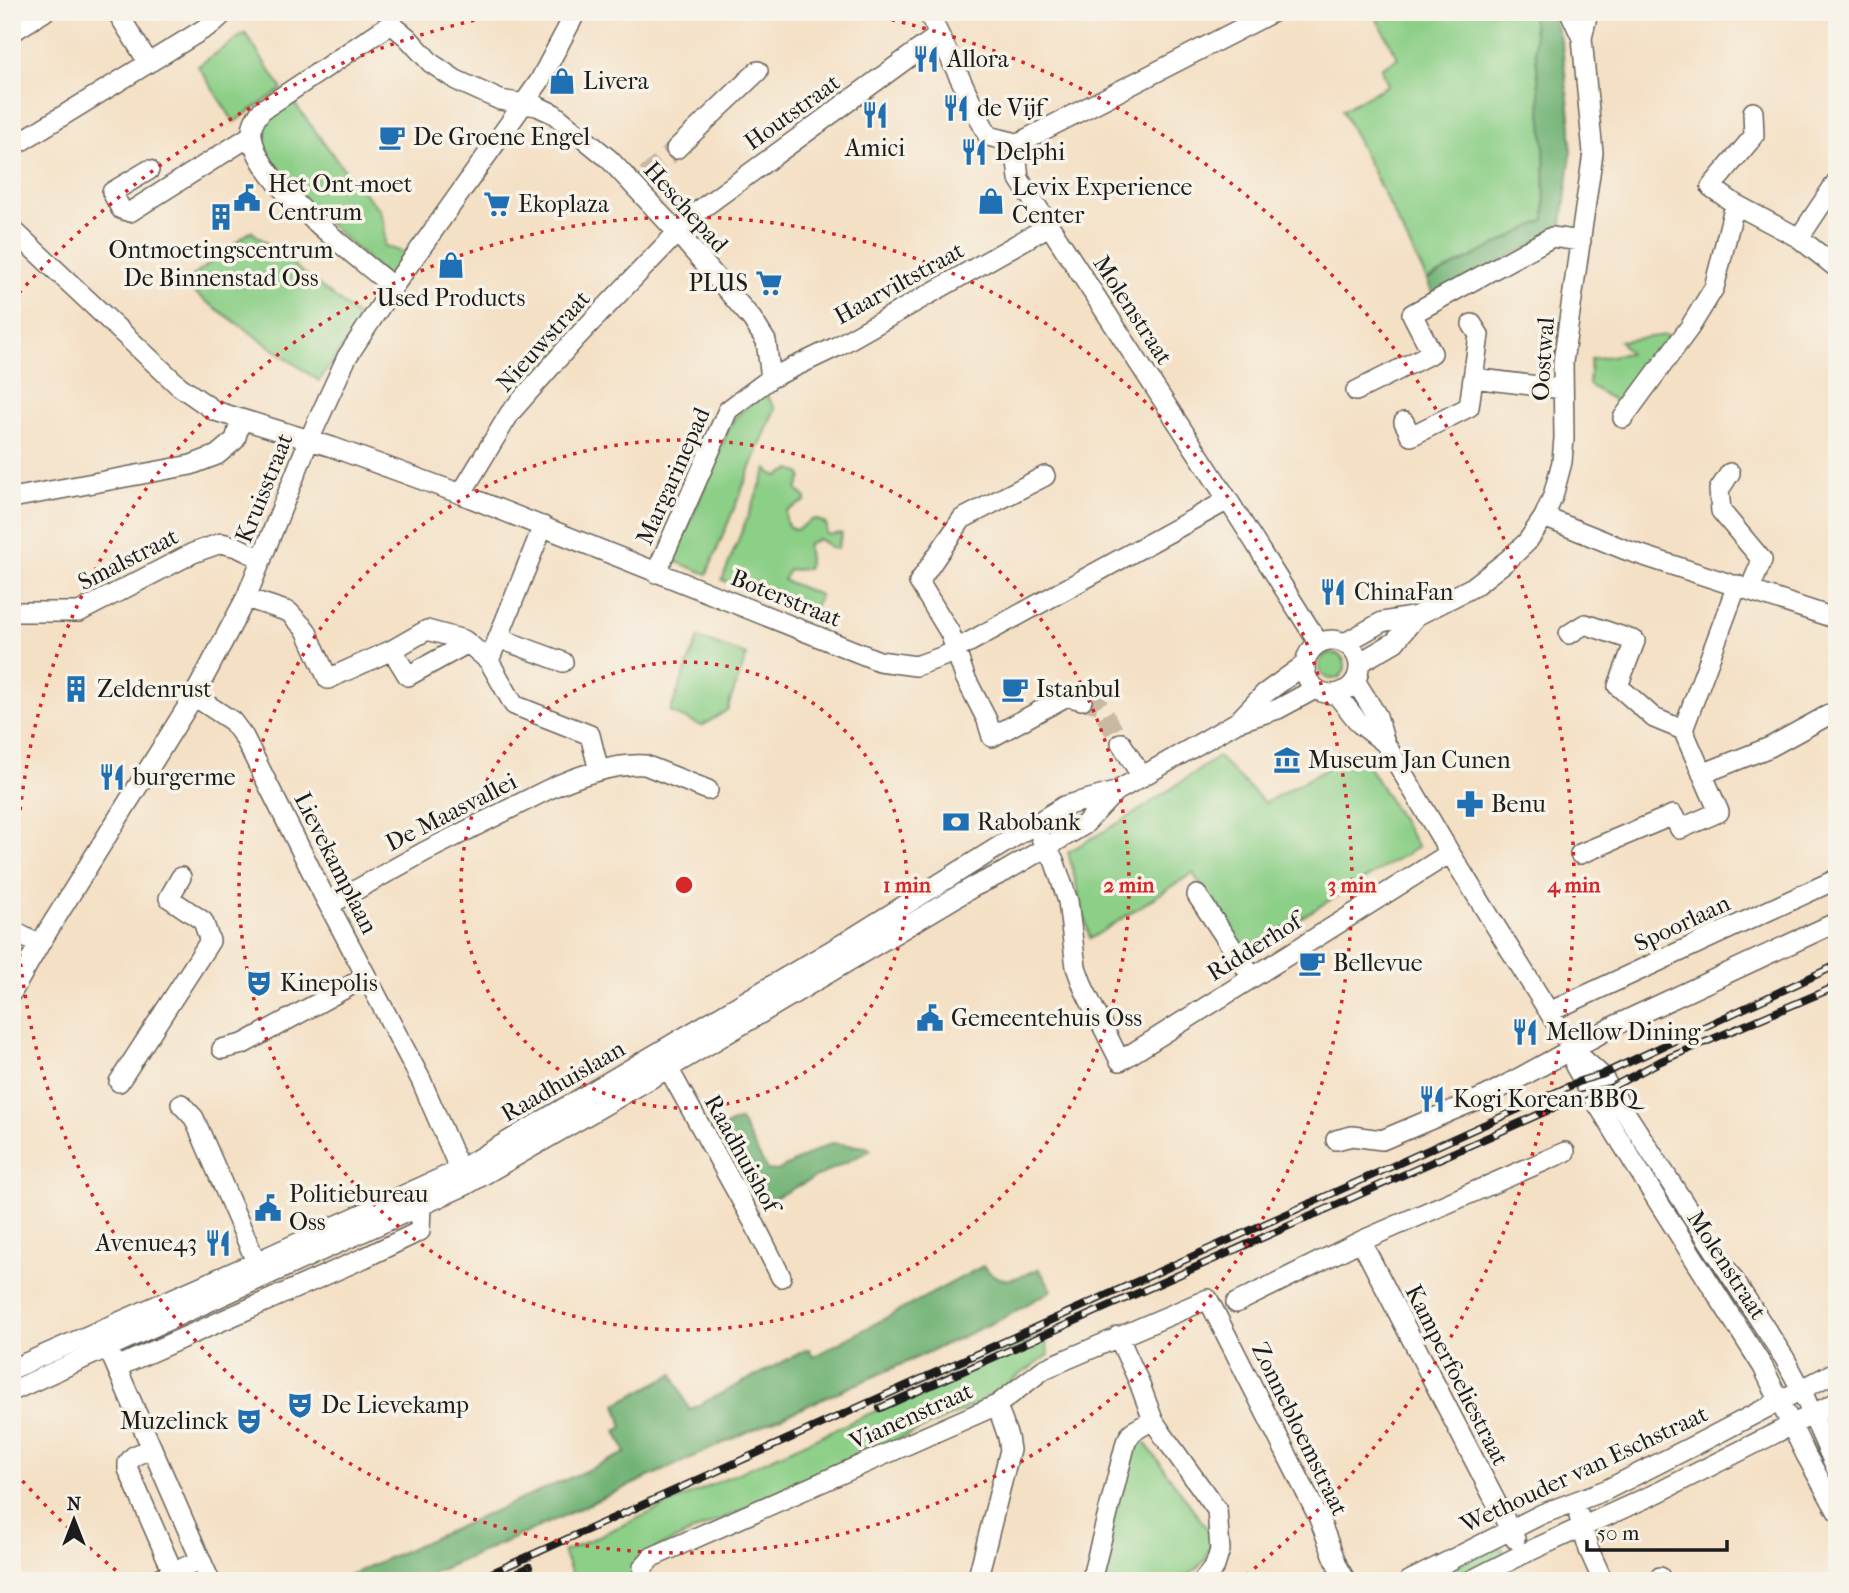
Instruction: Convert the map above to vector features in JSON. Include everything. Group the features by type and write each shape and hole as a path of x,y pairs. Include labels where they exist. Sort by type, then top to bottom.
{"street":[{"path":"12,32 44,12"},
{"path":"117,12 148,62"},
{"path":"12,147 212,24 225,12"},
{"name":"Kruisstraat","path":"12,992 194,696 247,598 309,440 347,357 393,287 540,82 576,12"},
{"path":"928,12 988,136 1021,144 1273,12"},
{"name":"Oostwal","path":"1570,12 1582,38"},
{"name":"Oostwal","path":"1345,643 1382,622 1416,616 1473,587 1527,542 1544,517 1559,479 1564,438 1563,362 1593,153 1582,38 1588,12"},
{"name":"Heschepad","path":"252,135 254,120 262,110 391,24 431,63 456,80 500,100 537,106 554,114 641,181 677,232 752,319 766,341 771,378"},
{"name":"Houtstraat","path":"677,232 697,212 939,35"},
{"path":"676,149 758,71"},
{"path":"1753,112 1754,136 1711,187 1735,204 1798,238 1837,268"},
{"path":"149,170 112,192 121,209 130,212 252,135 260,157 283,190 393,287"},
{"name":"Molenstraat","path":"1021,144 1017,161 1018,179 1228,499 1318,642"},
{"path":"1798,238 1837,181"},
{"path":"1623,418 1690,327 1714,288 1735,204"},
{"name":"Haarviltstraat","path":"771,378 836,346 1049,226"},
{"name":"Boterstraat","path":"12,229 179,386 215,411 332,447 461,494 878,662 916,666 944,656 1228,499"},
{"name":"Nieuwstraat","path":"461,494 510,414 575,339 677,232"},
{"path":"1356,391 1432,353 1412,314 1552,237 1581,241"},
{"path":"1404,422 1411,436 1469,407 1479,335 1472,324"},
{"name":"Margarinepad","path":"656,573 728,410 771,378"},
{"path":"1474,378 1563,389"},
{"path":"12,498 191,465 216,455 235,440 241,420"},
{"path":"1683,730 1743,587 1762,560 1721,511 1719,490 1730,473"},
{"path":"1045,476 962,519 919,582 950,633 965,677 987,720 992,737 1067,696 1082,700"},
{"path":"1544,517 1616,546 1837,619"},
{"path":"489,662 543,526"},
{"name":"Smalstraat","path":"12,612 79,612 193,553 220,544 237,547 262,559"},
{"path":"247,598 289,612 306,631 328,679 427,631 464,640 489,662 513,705 590,735 599,771"},
{"name":"Oostwal","path":"1357,672 1395,642 1416,616"},
{"path":"1569,634 1586,624 1635,641 1618,686 1654,718 1683,730 1719,812 1680,829 1673,815 1580,854"},
{"path":"498,638 563,662"},
{"path":"1331,639 1345,643 1357,655 1357,672 1344,692 1328,695 1315,689 1305,674 1304,664 1309,652 1318,642 1331,639"},
{"path":"391,650 408,676 468,643"},
{"name":"Raadhuislaan","path":"1237,722 1264,694 1304,664"},
{"name":"Molenstraat","path":"1357,672 1377,716 1385,743 1450,853 1572,1049 1601,1075 1786,1359 1837,1470"},
{"name":"Raadhuislaan","path":"664,1060 844,943 1064,806 1115,792 1237,722 1278,709 1315,689"},
{"name":"Molenstraat","path":"1336,694 1360,724 1385,743"},
{"name":"Lievekamplaan","path":"194,696 232,721 244,737 421,1080 463,1177"},
{"path":"1702,774 1770,747 1832,713"},
{"path":"1121,743 1142,777"},
{"name":"De Maasvallei","path":"329,905 424,852 547,790 599,771 635,764 645,765 708,790"},
{"name":"Raadhuislaan","path":"259,1270 421,1206 463,1177 664,1060 1084,825 1115,792"},
{"path":"1032,825 1047,847"},
{"name":"Ridderhof","path":"1047,847 1068,901 1076,967 1084,989 1120,1060 1450,853"},
{"path":"119,1082 210,941 203,921 169,898 181,877"},
{"name":"Spoorlaan","path":"1549,1012 1837,879"},
{"path":"1197,895 1252,977"},
{"path":"1336,1139 1352,1136 1382,1140 1486,1096 1618,1024 1837,922"},
{"path":"12,930 39,945"},
{"path":"222,1049 243,1044 366,977"},
{"name":"Molenstraat","path":"1572,1049 1575,1066 1590,1093 1758,1359 1837,1511"},
{"name":"Raadhuishof","path":"664,1060 781,1277"},
{"path":"181,1104 194,1118 259,1270"},
{"path":"1236,1303 1361,1241 1565,1152"},
{"name":"Raadhuislaan","path":"12,1391 104,1339 463,1177"},
{"path":"117,1367 365,1258 420,1231 421,1206"},
{"name":"Kamperfoeliestraat","path":"1361,1241 1523,1554"},
{"name":"Vianenstraat","path":"643,1581 643,1567 652,1557 997,1405 1044,1369 1208,1299"},
{"name":"Zonnebloemstraat","path":"1208,1299 1318,1516 1346,1581"},
{"path":"1118,1336 1153,1420 1217,1510 1220,1550 1215,1566 1203,1581"},
{"path":"104,1339 210,1581"},
{"name":"Raadhuislaan","path":"12,1369 104,1339"},
{"name":"Wethouder van Eschstraat","path":"1409,1581 1542,1514 1606,1490 1837,1371"},
{"name":"Wethouder van Eschstraat","path":"1471,1581 1837,1402"},
{"path":"977,1581 1010,1450 997,1405"},
{"path":"1091,1581 1126,1442 1132,1432 1153,1420"},
{"path":"152,1448 134,1456 128,1463 128,1469 173,1572"},
{"path":"1576,1502 1581,1528 1603,1581"},
{"path":"153,1581 201,1560"}],"green space":[{"path":"1373,12 1532,12 1544,143 1545,220 1427,280 1342,110 1388,85 1381,68 1398,58"},
{"path":"1532,12 1551,12 1562,45 1571,126 1571,154 1561,231 1433,295 1427,280 1545,220 1544,143"},
{"path":"245,33 282,89 234,122 198,66"},
{"path":"292,100 349,176 379,209 384,223 385,246 405,253 388,278 289,187 249,127"},
{"path":"251,231 361,321 319,381 183,284"},
{"path":"1666,335 1669,349 1625,407 1589,385 1591,359 1629,353 1620,341"},
{"path":"762,395 767,396 775,409 707,574 674,561 731,424"},
{"path":"767,469 778,476 792,469 801,474 797,490 806,501 786,511 786,522 790,528 796,530 815,519 825,523 826,533 842,534 837,549 818,539 808,544 807,569 789,570 783,580 820,595 811,616 722,580"},
{"path":"698,638 747,655 727,710 702,726 670,712"},
{"path":"1332,653 1341,657 1345,666 1341,675 1332,679 1323,675 1319,666 1323,657"},
{"path":"1359,751 1418,847 1241,954 1193,873 1090,939 1068,852 1132,815 1218,757 1265,803"},
{"path":"740,1120 767,1170 777,1171 831,1143 871,1150 760,1205 721,1128"},
{"path":"983,1266 1003,1279 1016,1278 1039,1269 1052,1290 1005,1317 927,1353 414,1581 336,1581 626,1453 616,1431 623,1427 616,1404 673,1374 689,1410 806,1350 809,1349 813,1357"},
{"path":"1044,1335 1049,1355 977,1404 655,1549 641,1581 575,1581 563,1552"},
{"path":"1141,1437 1211,1534 1212,1541 1205,1560 1177,1581 1098,1581 1129,1444"},
{"path":"1494,1544 1503,1549 1503,1557 1457,1581 1420,1581"}],"tunnel":[{"path":"646,176 676,149"},
{"path":"1082,700 1098,704 1121,743"}],"railway":[{"path":"474,1581 1583,1080 1601,1075 1837,965"},
{"path":"880,1408 1542,1113 1590,1092 1610,1088 1661,1061 1837,986"},
{"path":"500,1581 529,1567"}],"place":[{"name":"Allora","path":"926,59"},
{"name":"Livera","path":"562,81"},
{"name":"de Vijf","path":"956,108"},
{"name":"Amici","path":"875,115"},
{"name":"De Groene Engel","path":"392,137"},
{"name":"Delphi","path":"974,152"},
{"name":"Het Ont-moet Centrum","path":"247,198"},
{"name":"Levix Experience Center","path":"991,201"},
{"name":"Ekoplaza","path":"497,204"},
{"name":"Ontmoetingscentrum De Binnenstad Oss","path":"221,217"},
{"name":"Used Products","path":"451,265"},
{"name":"PLUS","path":"769,283"},
{"name":"ChinaFan","path":"1333,592"},
{"name":"Zeldenrust","path":"76,689"},
{"name":"Istanbul","path":"1015,689"},
{"name":"Museum Jan Cunen","path":"1287,760"},
{"name":"burgerme","path":"112,777"},
{"name":"Benu","path":"1470,804"},
{"name":"Rabobank","path":"956,822"},
{"name":"Bellevue","path":"1312,963"},
{"name":"Kinepolis","path":"259,983"},
{"name":"Gemeentehuis Oss","path":"930,1018"},
{"name":"Mellow Dining","path":"1525,1032"},
{"name":"Kogi Korean BBQ","path":"1432,1099"},
{"name":"Politiebureau Oss","path":"268,1208"},
{"name":"Avenue43","path":"218,1243"},
{"name":"De Lievekamp","path":"300,1405"},
{"name":"Muzelinck","path":"249,1421"}]}
